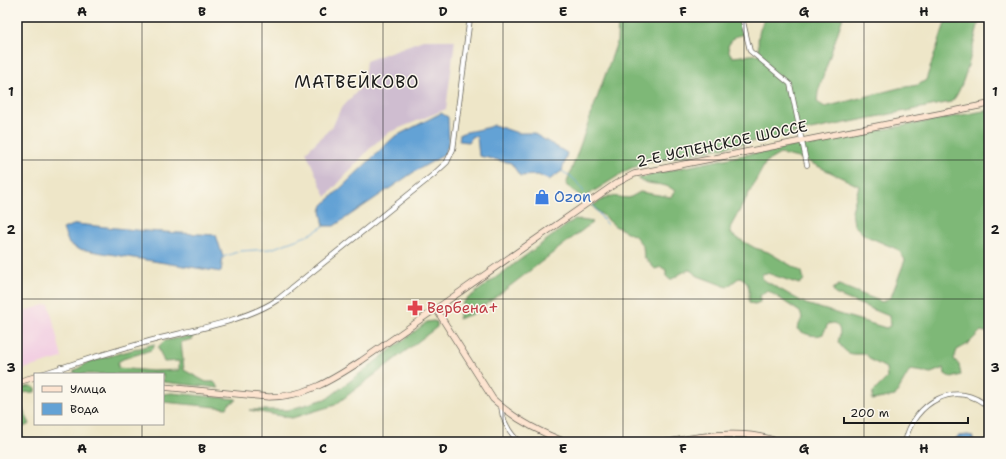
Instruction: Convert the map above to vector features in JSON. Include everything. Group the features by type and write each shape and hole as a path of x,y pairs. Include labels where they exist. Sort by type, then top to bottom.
{"main road":[{"name":"2-Е УСПЕНСКОЕ ШОССЕ","path":"164,387 270,397 286,396 304,392 338,376 628,176 640,172 989,104"},
{"path":"436,309 486,389 501,406 529,426 566,442"},
{"path":"17,382 34,377"},
{"path":"667,442 730,433 748,434 779,442"}],"street":[{"path":"45,373 222,322 268,306 438,172 447,162 453,149 470,17"},
{"path":"742,17 750,51 790,84 807,165"},
{"path":"61,373 62,367"},
{"path":"905,442 910,427 917,416 930,404 943,396 961,394 971,396 979,399 989,408"},
{"path":"501,406 502,418 514,437 520,442"}],"shaded area":[{"path":"423,40 455,40 446,109 390,132 372,146 326,197 306,152 333,126 340,110 363,85 366,61"},
{"path":"49,304 62,358 17,371 17,313"}],"green space":[{"path":"618,17 737,17 745,34 734,37 728,46 729,52 733,57 760,54 758,44 759,35 765,17 843,17 818,92 817,102 825,107 899,88 918,85 926,80 947,17 980,17 961,87 951,102 650,162 629,169 583,198 566,185 617,42"},
{"path":"989,110 989,333 981,331 968,344 957,350 954,359 959,365 961,375 952,378 945,374 944,368 931,373 910,370 895,396 872,400 873,392 887,378 886,368 871,360 866,354 853,354 844,350 838,342 840,334 837,325 834,323 828,324 823,334 820,335 810,335 803,332 797,329 802,318 800,312 767,290 760,296 760,302 755,304 749,303 748,285 744,279 740,277 727,287 698,276 690,270 670,280 666,276 666,270 661,267 655,269 644,257 643,246 635,236 615,226 592,206 609,196 629,198 640,192 671,197 675,191 671,188 647,183 638,179 657,173 739,156","holes":["780,154 803,159 859,186 852,211 854,225 864,235 899,250 905,260 891,297 882,302 839,285 833,289 835,294 889,316 890,326 886,328 806,304 762,279 762,274 767,273 799,284 804,280 802,272 768,252 755,248 732,235 730,228 766,162"]},
{"path":"575,219 593,222 475,313 458,319 463,302"},
{"path":"427,322 437,322 437,327 335,405 292,418 249,410 288,410 328,398"},
{"path":"193,336 193,339 181,342 184,370 206,382 214,382 219,388 164,382 164,373 73,372 88,362 154,344 154,347 151,350 118,362 118,368 152,371 179,370 179,361 164,362 158,347 164,341"},
{"path":"31,386 34,388 34,392 20,393 19,401 30,424 21,428 24,442 17,442 17,389"},
{"path":"172,393 237,400 229,404 227,408 164,402 164,394"}],"water":[{"path":"441,113 448,117 449,143 444,155 414,172 334,226 324,226 321,211 323,205 394,137"},
{"path":"494,125 518,133 533,133 567,153 562,171 549,180 538,175 520,176 511,163 479,156 477,137 472,136 469,142 459,141 460,134"},
{"path":"76,224 146,231 216,235 223,257 221,272 78,249 69,244 63,229"},
{"path":"958,436 972,436 974,442 952,442"}],"waterway":[{"path":"562,171 575,180 584,192"},
{"path":"592,204 607,225"},
{"path":"223,257 240,251 271,249 309,235 324,226"}],"place":[{"name":"Ozon","path":"542,197"},
{"name":"Вербена+","path":"415,308"}],"district":[{"name":"МАТВЕЙКОВО","path":"357,82"}]}
